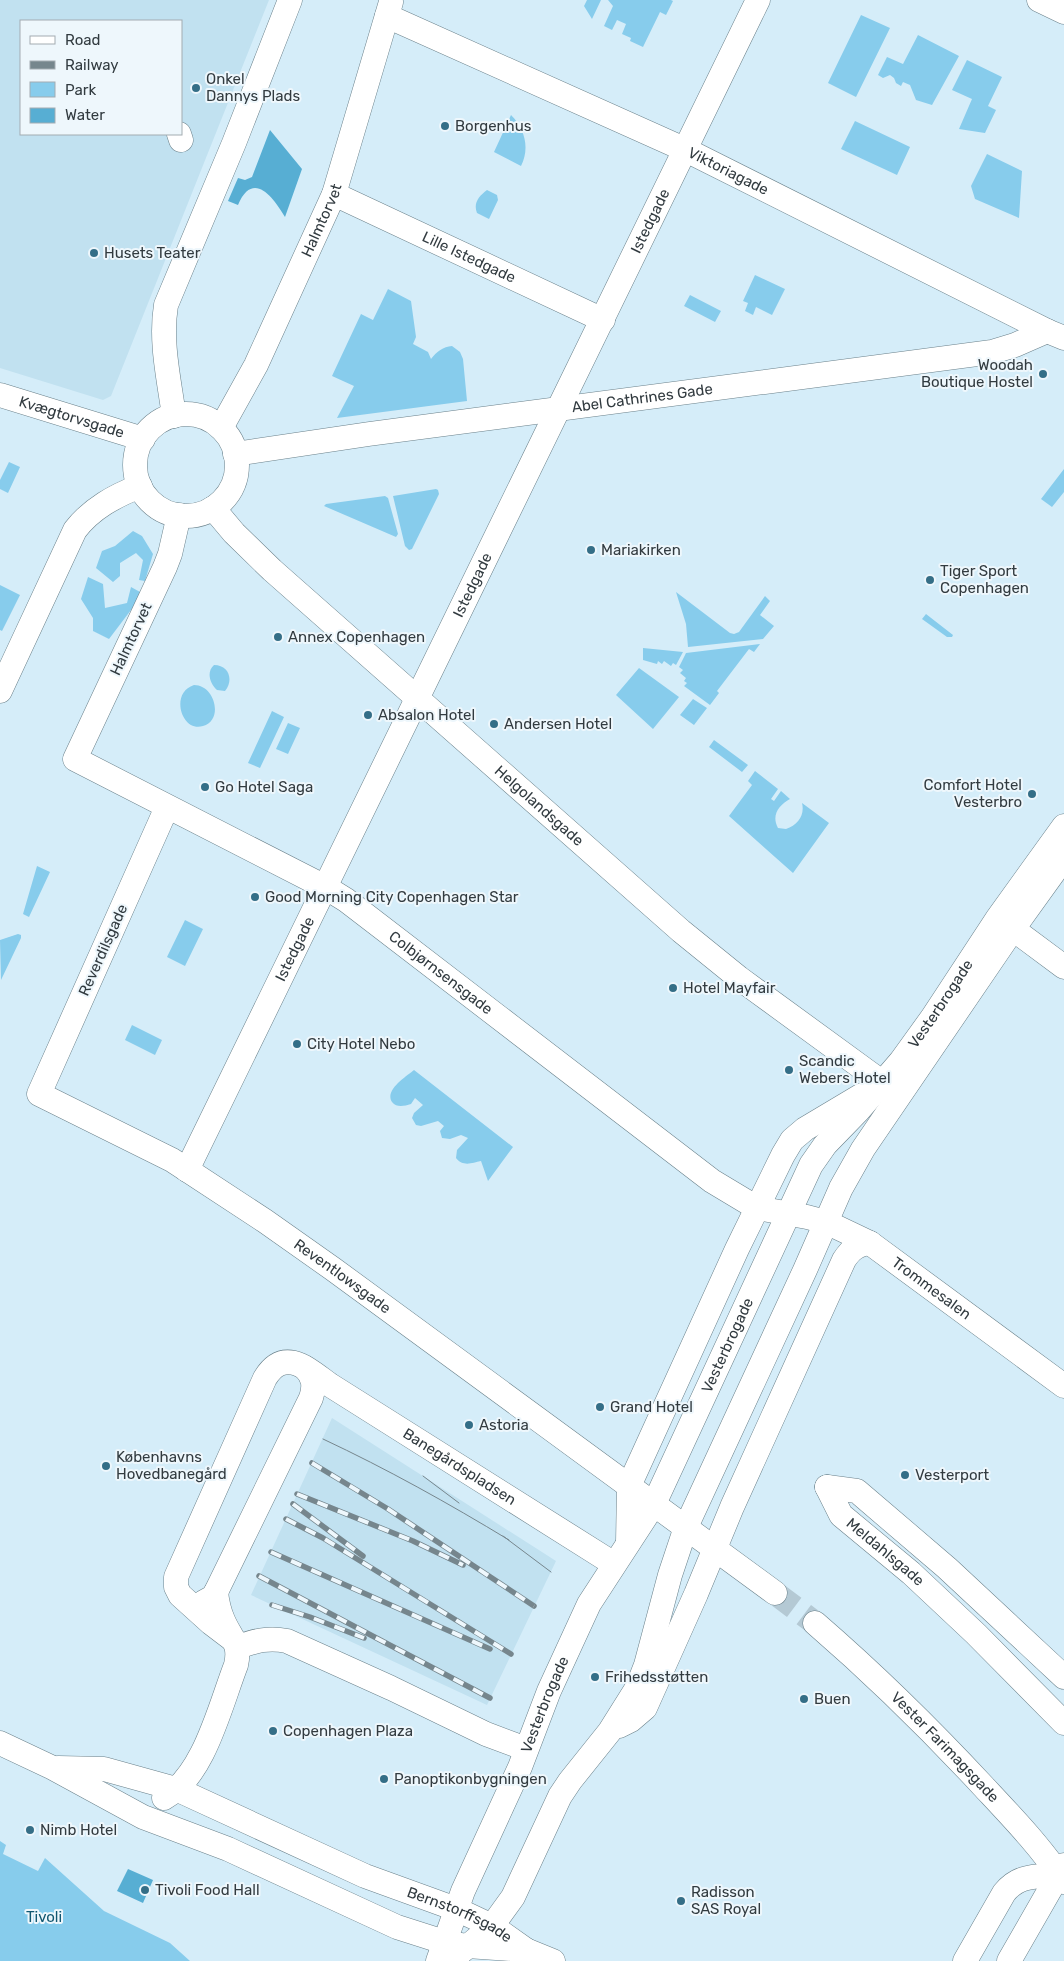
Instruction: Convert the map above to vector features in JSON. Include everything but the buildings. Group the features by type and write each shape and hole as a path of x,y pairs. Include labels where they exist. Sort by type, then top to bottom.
{"street":[{"path":"174,416 164,344 163,326 166,305 234,143 290,0"},
{"name":"Istedgade","path":"187,1170 758,0"},
{"path":"1038,0 1064,12"},
{"name":"Viktoriagade","path":"390,8 686,150 1056,334"},
{"name":"Halmtorvet","path":"221,428 256,365 334,194 390,8"},
{"name":"Lille Istedgade","path":"334,194 603,320"},
{"name":"Abel Cathrines Gade","path":"235,454 560,408 992,352 1056,334"},
{"name":"Kvægtorvsgade","path":"0,395 142,439"},
{"path":"182,414 199,416 221,428 230,440 237,464 233,485 221,502 213,508 196,514 179,515 162,510 144,494 140,486 135,464 138,446 148,430 156,424 182,414"},
{"path":"0,691 75,530 98,507 140,486"},
{"name":"Helgolandsgade","path":"213,508 252,551 417,699 702,949 883,1083"},
{"name":"Halmtorvet","path":"75,759 165,567 179,515"},
{"name":"Colbjørnsensgade","path":"75,759 325,887 353,906 712,1181 757,1208 789,1213"},
{"name":"Reverdilsgade","path":"39,1094 166,807"},
{"name":"Vesterbrogade","path":"450,1953 456,1909 520,1767 549,1691 589,1604 654,1504 818,1154 883,1083 932,1018 997,919 1064,826"},
{"name":"Vesterbrogade","path":"450,1953 492,1926 513,1897 560,1796 610,1731 632,1697 641,1678 670,1575 686,1528 841,1188 863,1149 1013,929 1064,858"},
{"path":"1013,929 1064,967"},
{"path":"628,1543 629,1486 782,1155 792,1140 817,1121 883,1083"},
{"name":"Reventlowsgade","path":"39,1094 152,1149 187,1170 325,1263 629,1486"},
{"name":"Trommesalen","path":"789,1213 826,1222 870,1243 1064,1386"},
{"path":"610,1731 631,1720 645,1708 732,1507 844,1260 854,1248 870,1243"},
{"name":"Banegårdspladsen","path":"237,1645 178,1591 175,1582 177,1573 265,1378 270,1369 278,1364 297,1363 614,1564"},
{"path":"187,1600 203,1602 216,1592 314,1392 313,1379 305,1368"},
{"path":"629,1486 775,1593"},
{"name":"Meldahlsgade","path":"1064,1677 947,1568 857,1491 827,1487 840,1515 911,1573 969,1627 1064,1722"},
{"path":"82,1783 154,1800 166,1797 193,1772 202,1754 239,1655 237,1645 223,1621 217,1605 216,1592"},
{"name":"Vester Farimagsgade","path":"815,1623 850,1653 934,1733 1062,1874"},
{"path":"237,1645 261,1639 287,1640 486,1734 526,1749"},
{"name":"Bernstorffsgade","path":"0,1744 53,1768 143,1817 228,1849 450,1953 526,1950"},
{"name":"Bernstorffsgade","path":"53,1768 104,1769 176,1789 366,1876 456,1909 492,1926 526,1950"},
{"path":"966,1961 1004,1893 1010,1886 1020,1879 1062,1874"},
{"path":"1009,1961 1062,1874"},
{"path":"526,1950 553,1961"}],"shaded area":[{"path":"0,0 269,0 111,396 103,400 0,368"},
{"path":"332,1418 556,1561 487,1705 251,1595"}],"green space":[{"path":"587,0 601,0 592,19 584,6"},
{"path":"608,0 673,1 666,15 660,12 643,47 630,41 631,38 622,34 626,24 617,20 612,30 604,26 613,6"},
{"path":"861,15 890,28 856,97 828,83"},
{"path":"918,35 959,56 932,105 916,100 910,85 903,82 901,86 890,75 883,78 878,75 887,57 903,64"},
{"path":"967,60 1002,77 988,106 996,110 985,133 959,129 972,99 952,90"},
{"path":"511,115 520,126 525,139 524,159 521,166 494,152"},
{"path":"855,121 910,147 897,175 841,149"},
{"path":"987,154 1022,171 1019,218 975,199 971,186"},
{"path":"487,190 497,195 498,200 489,219 477,213 476,209 477,200"},
{"path":"755,275 785,289 772,315 756,307 753,315 745,311 748,303 743,301"},
{"path":"388,289 411,301 416,337 413,344 428,352 431,359 440,350 452,346 460,352 463,359 467,401 337,418 354,386 332,376 361,314 373,320"},
{"path":"690,295 721,311 715,322 684,306"},
{"path":"9,462 20,467 8,493 0,489 0,480"},
{"path":"1064,469 1064,492 1052,507 1041,499"},
{"path":"436,489 439,494 412,549 409,550 405,546 393,496"},
{"path":"385,496 388,498 398,534 396,537 324,506 326,504"},
{"path":"133,531 142,536 153,554 145,581 139,580 143,560 136,553 120,563 120,576 113,582 96,568 102,551 115,546"},
{"path":"88,577 103,584 105,608 127,603 131,587 140,592 134,606 109,639 93,631 93,618 81,599"},
{"path":"0,585 20,595 2,631 0,630"},
{"path":"676,592 730,633 734,634 739,632 765,596 770,601 760,615 774,626 763,639 688,647 686,624"},
{"path":"926,614 953,635 952,637 947,637 922,619"},
{"path":"760,644 754,652 749,649 717,691 719,693 710,705 684,686 687,683 684,681 686,678 680,673 683,670 679,667 686,653"},
{"path":"643,648 683,652 676,665 673,663 671,666 664,661 662,664 658,661 657,664 643,660"},
{"path":"214,665 223,668 228,674 229,682 225,691 217,690 212,685 210,671"},
{"path":"639,668 679,697 653,729 616,695"},
{"path":"194,685 201,687 212,696 215,710 210,723 196,727 189,724 184,718 180,703 186,689"},
{"path":"693,699 707,708 694,725 680,715"},
{"path":"272,711 284,717 260,768 248,763"},
{"path":"288,723 300,728 288,754 276,749"},
{"path":"714,740 748,765 742,772 709,747"},
{"path":"755,771 778,789 771,799 774,801 781,791 790,799 782,804 777,811 775,819 778,828 786,829 800,819 802,803 829,823 793,873 729,816 752,785 748,781"},
{"path":"37,866 50,872 29,917 23,914"},
{"path":"185,920 203,929 185,966 167,957"},
{"path":"18,934 21,935 21,938 1,980 0,940"},
{"path":"132,1025 162,1040 155,1055 125,1040"},
{"path":"414,1070 513,1147 488,1181 481,1161 462,1163 456,1158 457,1150 468,1138 461,1135 450,1139 442,1138 440,1131 444,1126 438,1121 421,1126 416,1125 412,1118 414,1113 423,1105 415,1098 411,1104 403,1106 398,1106 392,1102 390,1097 394,1088"},
{"name":"Tivoli","path":"0,1841 6,1845 3,1854 38,1871 45,1858 104,1911 170,1943 190,1961 0,1961"}],"water":[{"path":"270,130 302,169 285,217 269,195 263,190 256,188 250,189 238,205 228,201 238,178 245,180 252,177"},
{"path":"128,1869 153,1880 143,1903 117,1891"}],"tunnel":[{"path":"775,1593 815,1623"}],"tram line":[{"path":"323,1439 417,1487 509,1540"},
{"path":"423,1476 459,1503"},
{"path":"503,1536 551,1572"}],"railway":[{"path":"312,1463 388,1509 534,1606"},
{"path":"297,1494 413,1541 463,1565"},
{"path":"293,1504 363,1556"},
{"path":"286,1519 323,1538 511,1654"},
{"path":"271,1552 490,1649"},
{"path":"259,1576 490,1698"},
{"path":"272,1605 310,1617 364,1638"}],"place":[{"name":"Onkel Dannys Plads","path":"196,88"},
{"name":"Borgenhus","path":"445,126"},
{"name":"Husets Teater","path":"94,253"},
{"name":"Woodah Boutique Hostel","path":"1043,374"},
{"name":"Mariakirken","path":"591,550"},
{"name":"Tiger Sport Copenhagen","path":"930,580"},
{"name":"Annex Copenhagen","path":"278,637"},
{"name":"Absalon Hotel","path":"368,715"},
{"name":"Andersen Hotel","path":"494,724"},
{"name":"Go Hotel Saga","path":"205,787"},
{"name":"Comfort Hotel Vesterbro","path":"1032,794"},
{"name":"Good Morning City Copenhagen Star","path":"255,897"},
{"name":"Hotel Mayfair","path":"673,988"},
{"name":"City Hotel Nebo","path":"297,1044"},
{"name":"Scandic Webers Hotel","path":"789,1070"},
{"name":"Grand Hotel","path":"600,1407"},
{"name":"Astoria","path":"469,1425"},
{"name":"Københavns Hovedbanegård","path":"106,1466"},
{"name":"Vesterport","path":"905,1475"},
{"name":"Frihedsstøtten","path":"595,1677"},
{"name":"Buen","path":"804,1699"},
{"name":"Copenhagen Plaza","path":"273,1731"},
{"name":"Panoptikonbygningen","path":"384,1779"},
{"name":"Nimb Hotel","path":"30,1830"},
{"name":"Tivoli Food Hall","path":"145,1890"},
{"name":"Radisson SAS Royal","path":"681,1901"}]}
